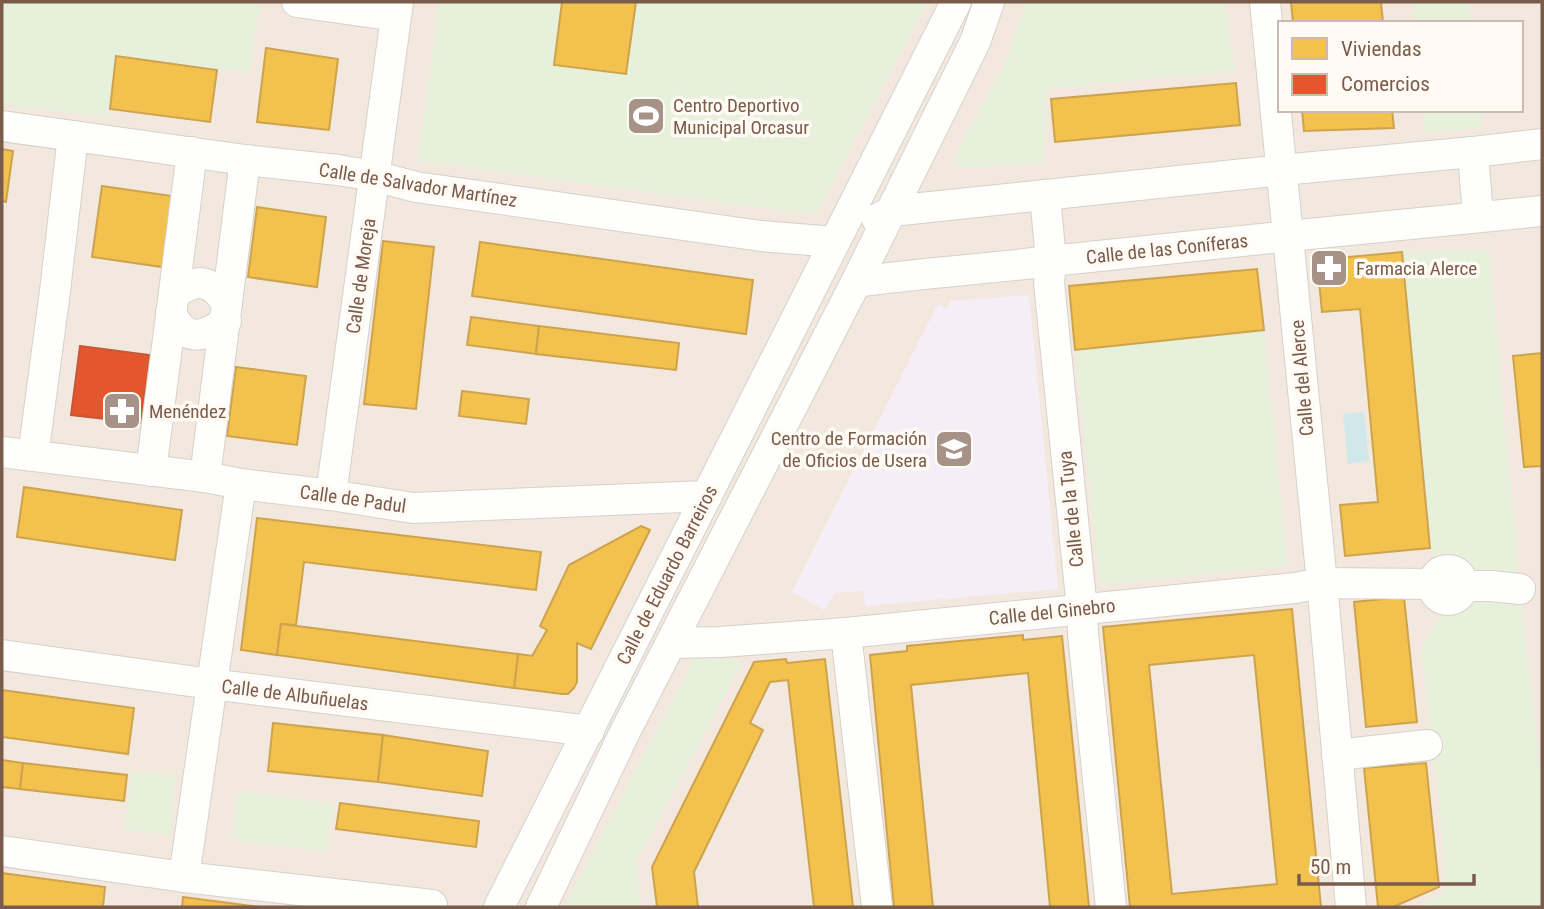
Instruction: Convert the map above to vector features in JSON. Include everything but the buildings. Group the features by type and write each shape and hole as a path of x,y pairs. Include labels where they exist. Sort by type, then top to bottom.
{"street":[{"name":"Calle de Moreja","path":"297,2 397,9 331,495"},
{"name":"Calle de Eduardo Barreiros","path":"499,907 956,2"},
{"name":"Calle de Eduardo Barreiros","path":"541,907 624,734 892,211 975,43 989,2"},
{"name":"Calle del Alerce","path":"1265,2 1351,907"},
{"name":"Calle de Salvador Martínez","path":"2,126 245,160 338,170 429,188 761,236 834,242"},
{"path":"33,456 73,136"},
{"path":"856,282 834,242 892,211 1542,144"},
{"path":"151,471 192,152"},
{"path":"1473,152 1478,217"},
{"path":"205,477 245,160"},
{"name":"Calle de la Tuya","path":"1045,195 1051,261 1049,283 1111,907"},
{"name":"Calle de las Coníferas","path":"856,282 1542,211"},
{"path":"201,283 216,289 227,313 210,332 193,334 179,326 173,304 184,286 201,283"},
{"name":"Calle de Padul","path":"2,452 205,477 413,508 707,496"},
{"path":"184,877 241,484"},
{"name":"Calle del Ginebro","path":"671,643 846,632 1295,588 1322,583 1433,584 1437,575 1445,570 1458,573 1463,586 1520,589"},
{"path":"846,632 877,907"},
{"name":"Calle de Albuñuelas","path":"2,655 589,731"},
{"path":"1337,755 1427,745"},
{"path":"2,851 184,877 432,905"}],"shaded area":[{"path":"2,2 1542,2 1542,878 1447,891 1421,907 2,907"},
{"name":"Centro de Formación de Oficios de Usera","path":"1029,295 1058,589 865,606 864,591 835,593 824,610 792,592 938,304 947,309 951,301"}],"green space":[{"path":"2,2 260,2 250,73 117,56 109,118 2,104"},
{"name":"Centro Deportivo Municipal Orcasur","path":"439,2 927,2 816,215 418,161"},
{"path":"1026,2 1225,2 1235,71 1046,89 1044,163 956,168 955,156 1006,61"},
{"path":"1412,2 1469,2 1471,21 1414,21"},
{"path":"1423,112 1480,112 1482,128 1425,133"},
{"path":"1489,250 1520,589 1542,787 1542,907 1421,907 1447,891 1435,759 1421,648 1450,602 1430,548 1402,252"},
{"path":"1264,330 1288,566 1100,585 1075,350"},
{"path":"697,654 743,661 636,862 641,907 564,907"},
{"path":"131,771 176,775 170,835 125,830"},
{"path":"238,791 334,804 327,852 231,839"}],"water":[{"path":"1364,412 1369,461 1348,464 1343,414"}],"place":[{"name":"Centro Deportivo Municipal Orcasur","path":"646,116"},
{"name":"Farmacia Alerce","path":"1329,268"},
{"name":"Menéndez","path":"122,411"},
{"name":"Centro de Formación de Oficios de Usera","path":"954,449"}]}
